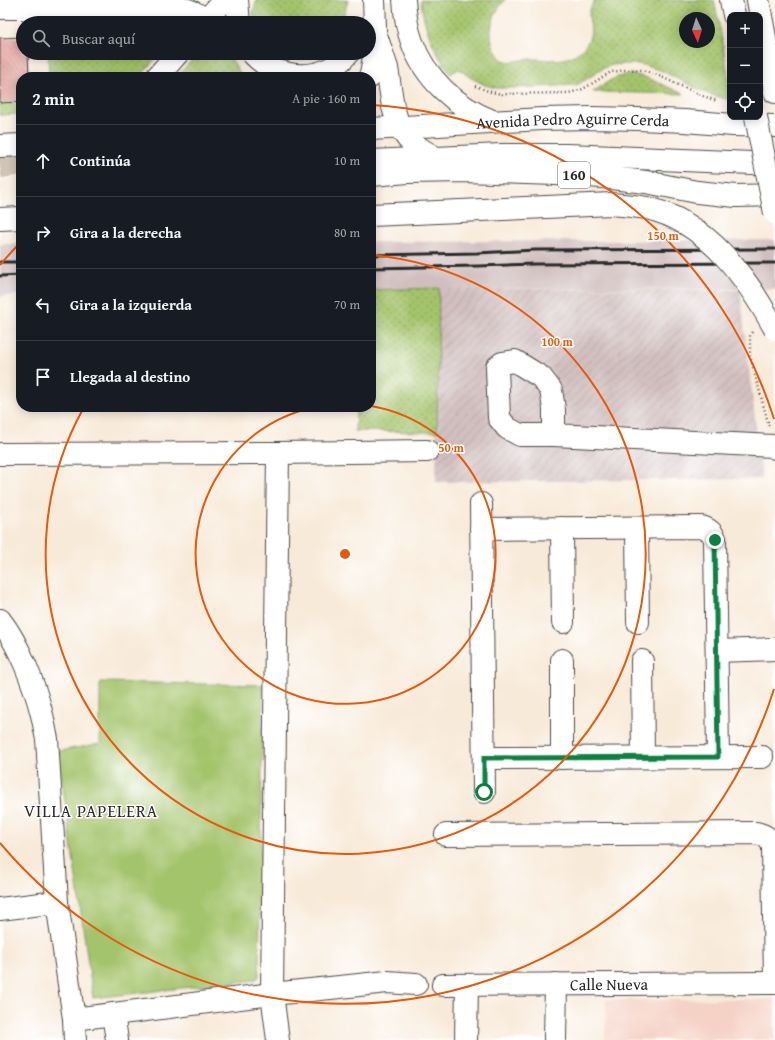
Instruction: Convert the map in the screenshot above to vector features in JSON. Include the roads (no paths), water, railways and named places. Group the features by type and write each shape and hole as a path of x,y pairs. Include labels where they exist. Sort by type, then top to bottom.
{"main road":[{"path":"210,16 224,0"},
{"path":"237,0 238,16"},
{"path":"404,0 412,42 425,68 454,99 465,108 478,116 493,122"},
{"path":"731,0 733,12"},
{"path":"758,0 775,92"},
{"path":"0,8 180,8 188,9 198,16"},
{"path":"376,28 387,68 393,107 398,127 408,139 419,148 436,158"},
{"path":"161,72 172,60"},
{"path":"259,60 274,70 281,72"},
{"path":"322,72 341,60"},
{"path":"371,72 374,60"},
{"name":"Avenida Pedro Aguirre Cerda","path":"376,128 542,119 638,119 775,126"},
{"path":"757,120 775,213"},
{"path":"0,146 16,145"},
{"path":"376,161 528,154 775,164"},
{"name":"160","path":"376,175 408,172 465,171 556,174 646,182 697,192 736,196 775,195"},
{"path":"376,215 611,204 648,208 679,220 718,249 745,280 762,305 775,329"},
{"path":"0,219 16,218"},
{"path":"554,435 774,447"},
{"path":"0,454 427,451"},
{"path":"278,453 272,994 278,1040"},
{"path":"481,504 484,792"},
{"path":"481,529 700,527 711,531 715,540 718,757"},
{"path":"562,528 563,622"},
{"path":"637,528 638,622"},
{"path":"0,620 20,654 28,672 42,715 47,739 57,902 74,1019 75,1040"},
{"path":"717,652 775,649"},
{"path":"562,660 562,758"},
{"path":"642,661 643,757"},
{"path":"484,758 762,757"},
{"path":"446,835 762,834 768,838 773,846 775,983"},
{"path":"0,909 57,902"},
{"path":"74,1019 272,994 387,982 416,984"},
{"name":"Calle Nueva","path":"443,985 775,983"},
{"path":"555,1040 556,984"},
{"path":"466,1040 467,985"},
{"path":"113,1014 117,1040"}],"tunnel":[{"path":"0,167 16,165"}],"railway":[{"path":"376,255 477,253 535,250 775,249"},
{"path":"0,262 16,262"},
{"path":"376,268 535,264 775,263"},
{"path":"0,276 16,275"}],"district":[{"name":"VILLA PAPELERA","path":"91,811"}]}
